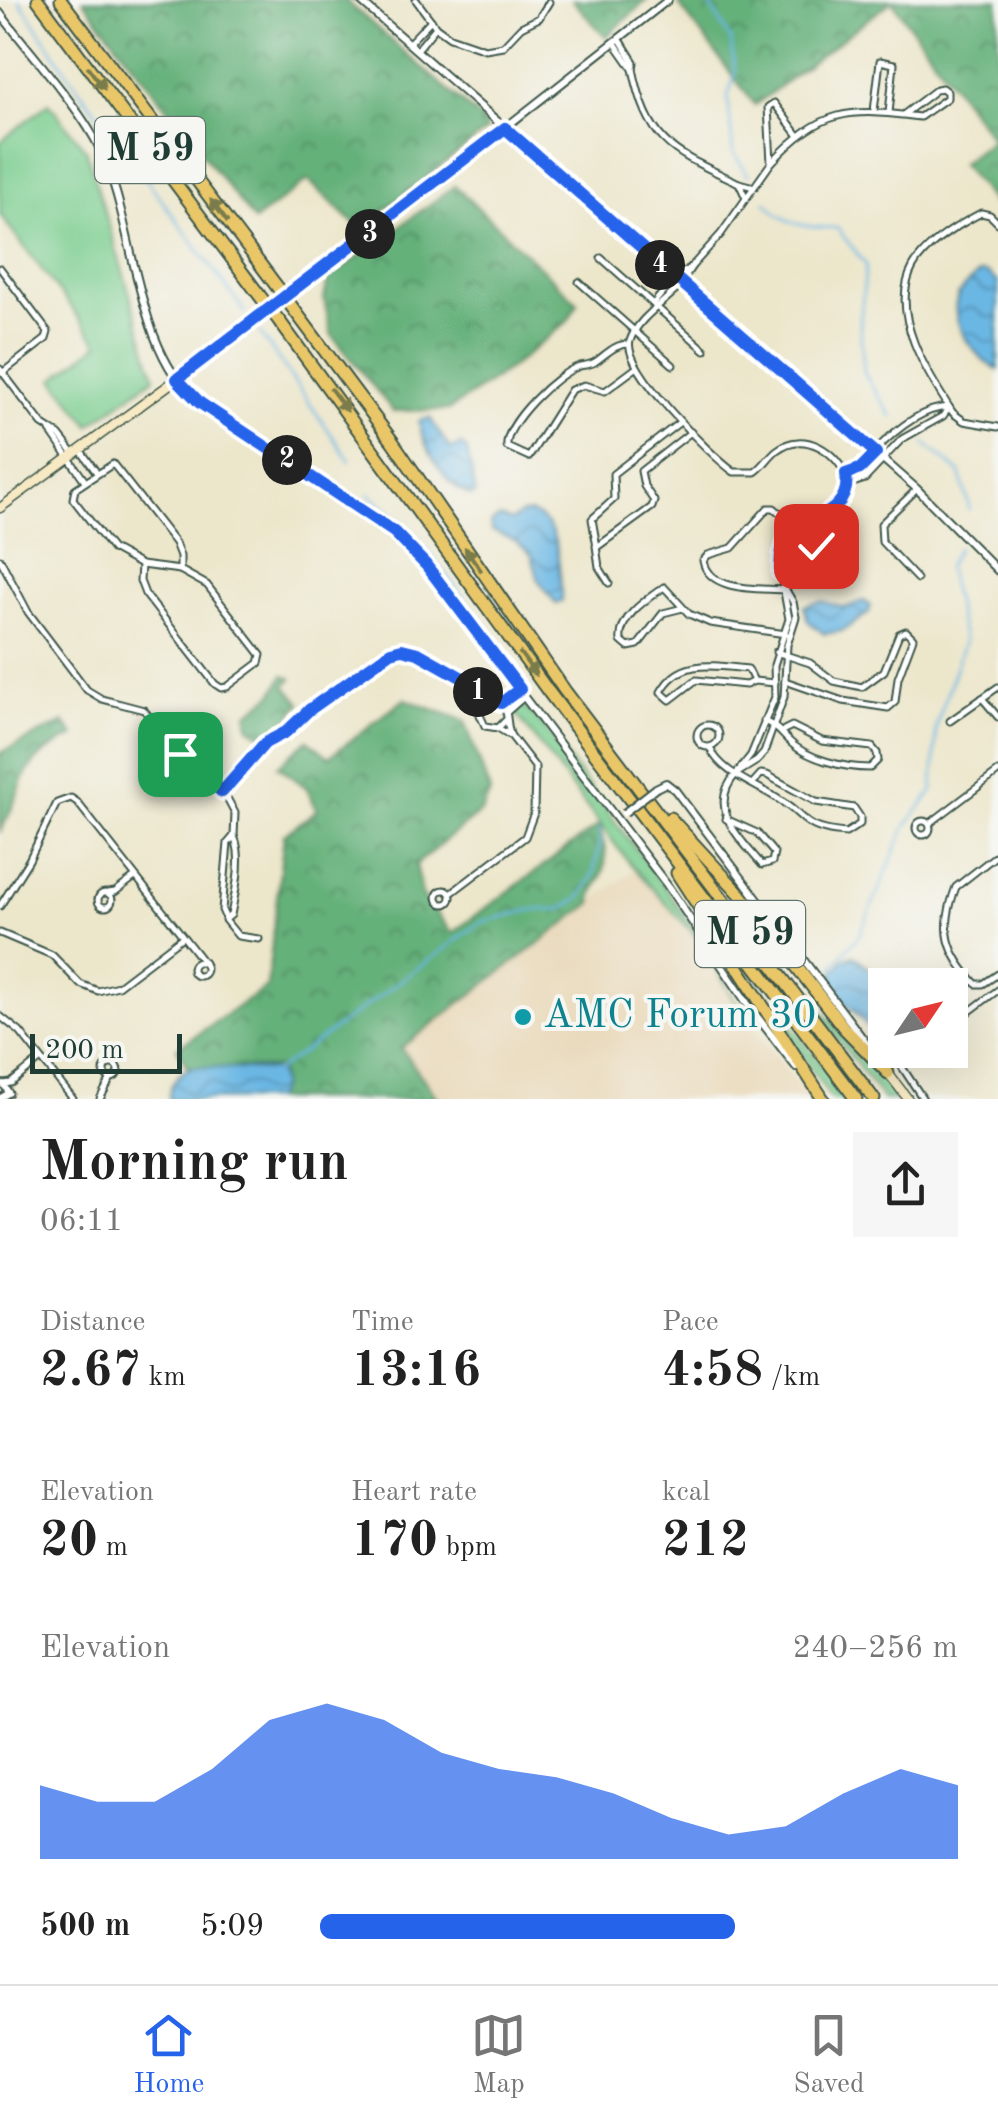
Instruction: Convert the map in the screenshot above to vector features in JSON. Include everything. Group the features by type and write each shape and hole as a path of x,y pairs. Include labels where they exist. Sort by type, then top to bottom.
{"highway":[{"name":"M 59","path":"38,0 856,1099"},
{"name":"M 59","path":"61,0 392,442 551,671 874,1099"},
{"path":"625,770 731,884 844,1028 888,1073"},
{"path":"647,822 706,922 786,1038 822,1099"}],"main road":[{"path":"2,504 177,379"},
{"path":"888,1073 908,1099"}],"street":[{"path":"360,0 916,489 998,571"},
{"path":"416,0 436,27 450,37 485,50 503,46 521,27 539,18 549,2"},
{"path":"177,379 668,0"},
{"path":"0,13 102,153 158,346 177,379 200,403 394,532 426,565 620,815 764,1026 822,1099"},
{"path":"409,43 431,20"},
{"path":"417,50 436,27"},
{"path":"616,40 633,69 643,106 662,140 698,167 754,187"},
{"path":"874,111 880,61 894,64 889,113"},
{"path":"789,535 840,505 847,485 846,474 824,449 804,441 778,449 755,472 738,474 728,468 680,422 636,368 630,344 654,308 721,234 772,163 799,136 832,117 854,111 924,116 947,98 947,92 937,88 903,114"},
{"path":"772,163 768,108 774,103 799,136"},
{"path":"739,183 746,199"},
{"path":"998,223 985,213 977,214 920,258 906,288 912,337 949,406 960,419 998,427"},
{"path":"601,258 705,350"},
{"path":"0,268 48,332 46,339 1,371 91,477"},
{"path":"579,282 674,366"},
{"path":"630,344 619,344 590,365 577,367 530,402 507,433 506,447 522,456 531,456 572,390 586,385 605,391 636,368"},
{"path":"847,485 865,480 896,430 938,407 949,406"},
{"path":"846,474 943,416 949,406"},
{"path":"609,582 599,567 592,519 614,499 612,476 680,422"},
{"path":"596,546 602,546 652,507 654,501 644,486 641,471 692,431"},
{"path":"74,454 91,477"},
{"path":"141,565 140,580 146,594 221,688 261,658 212,590 180,570 141,565 112,549 75,502 72,492 110,464 118,467 175,542 180,570"},
{"path":"916,489 881,524 882,542 917,578"},
{"path":"783,587 724,584 706,572 702,563 708,555 732,548 768,508 774,508 794,525"},
{"path":"726,818 760,835 774,853 772,862 762,865 726,818 724,794 752,755 774,702 776,652 796,612 783,587 781,555 794,525 813,513 831,511"},
{"path":"780,573 802,572 834,570 839,561 824,547 817,546 802,561 802,572"},
{"path":"0,559 28,612 87,690 102,699 144,710 186,762 222,792 233,807 234,836 239,846 231,927"},
{"path":"683,608 663,613 635,647 622,641 620,631 629,616 664,586 689,614 716,624 786,634"},
{"path":"754,681 748,669 695,666 680,672 661,692 670,700 696,680 746,685 754,681 785,681 843,701 888,708 895,702 898,678 913,638 906,631 899,634 884,671 865,686 832,681 810,663 776,652"},
{"path":"736,774 760,758 774,726 785,681 786,634"},
{"path":"222,792 265,743 286,732 309,710 391,652 402,649 418,653 466,680 507,712"},
{"path":"950,721 998,686"},
{"path":"478,692 482,723 511,736"},
{"path":"482,707 522,693"},
{"path":"450,894 525,837 531,826 535,767 511,736 506,720 507,712 522,693"},
{"path":"982,698 998,717"},
{"path":"498,728 506,720"},
{"path":"764,721 784,730 788,740 834,765 870,768 878,760 872,747 822,742 792,726 784,730"},
{"path":"710,748 719,741 719,733 712,725 704,725 698,730 700,744 710,748 736,774 821,829 848,833 860,824 854,808 816,802 766,775 760,774 752,784"},
{"path":"929,824 998,772"},
{"path":"620,815 666,782 676,790 888,1073"},
{"path":"0,906 58,803 66,798 77,802 204,963 206,969 200,976 194,974 192,952"},
{"path":"234,836 228,843 223,916 240,937 259,939"},
{"path":"998,854 957,884 948,926 950,950 974,982 981,985 998,974"},
{"path":"116,892 99,896 100,905 107,906 116,892 135,877"},
{"path":"107,893 112,900"},
{"path":"223,916 231,917"},
{"path":"0,933 52,955 80,984 98,991 118,986 181,938"},
{"path":"194,965 204,963"},
{"path":"968,1012 998,990"},
{"path":"0,1016 14,1026 72,1099"},
{"path":"0,1098 41,1060"},
{"path":"904,1068 923,1099"},
{"path":"100,1099 108,1078"},
{"path":"2,1084 10,1086"}],"shaded area":[{"path":"634,870 698,941 739,1010 809,1099 438,1099 401,1048"}],"green space":[{"path":"83,0 345,0 481,119 487,130 360,229 308,180 254,221"},
{"path":"572,0 647,0 606,37"},
{"path":"685,0 998,0 998,209 961,164 992,139 892,1 755,105 679,5"},
{"path":"49,103 86,150 155,377 90,425 54,379 99,344 0,215 0,142"},
{"path":"455,186 578,303 567,322 449,410 393,411 331,334 324,299 328,279"},
{"path":"284,675 292,678 286,686 301,703 283,725 261,735 249,726 247,714 273,694"},
{"path":"405,699 465,721 490,792 482,811 416,864 422,895 452,933 599,825 605,863 592,903 401,1048 438,1099 275,1099 281,1087 280,1068 188,1068 177,1048 267,987 284,835 317,810 307,788 278,766 308,740 329,757"},
{"path":"520,704 536,717 667,890 699,937 740,1009 699,940 627,860 513,710"},
{"path":"64,722 75,736 32,765 0,831 0,753"},
{"path":"720,883 868,1068 898,1099 883,1099"},
{"path":"736,952 847,1099 831,1099"}],"water":[{"path":"980,273 987,273 998,282 998,370 973,349 957,317 960,293"},
{"path":"430,418 450,449 461,445 467,450 476,494 463,492 437,465 419,421"},
{"path":"530,513 548,525 556,545 562,601 556,604 539,581 531,554 515,541 492,531 491,523 500,517 511,521"},
{"path":"822,601 844,608 864,601 870,605 869,613 842,631 824,634 808,621 804,606"},
{"path":"854,955 869,968 868,1026 830,978 844,959"},
{"path":"195,1067 273,1070 279,1074 281,1087 275,1099 169,1099 176,1079"}],"waterway":[{"path":"19,0 70,77 245,312"},
{"path":"707,0 731,40 735,75 728,96 733,152 748,175"},
{"path":"766,202 789,221 837,228 866,265 860,324 864,373 892,417"},
{"path":"260,333 350,461"},
{"path":"924,443 960,473 970,510"},
{"path":"369,494 413,532 499,643"},
{"path":"835,968 860,934 906,826 933,791 936,727 964,642 947,567 958,548"},
{"path":"274,1073 481,922 531,910 561,909 580,898 593,876 599,828"}],"place":[{"name":"AMC Forum 30","path":"523,1017"}],"route":[{"path":"180,754 222,792 265,743 286,732 309,710 383,656 402,649 418,653 470,682 493,701 501,703 520,689 426,565 394,532 200,403 177,379 505,128 876,453 860,469 846,474 846,492 840,505 786,538 780,573 802,572 802,561 816,546"}]}
